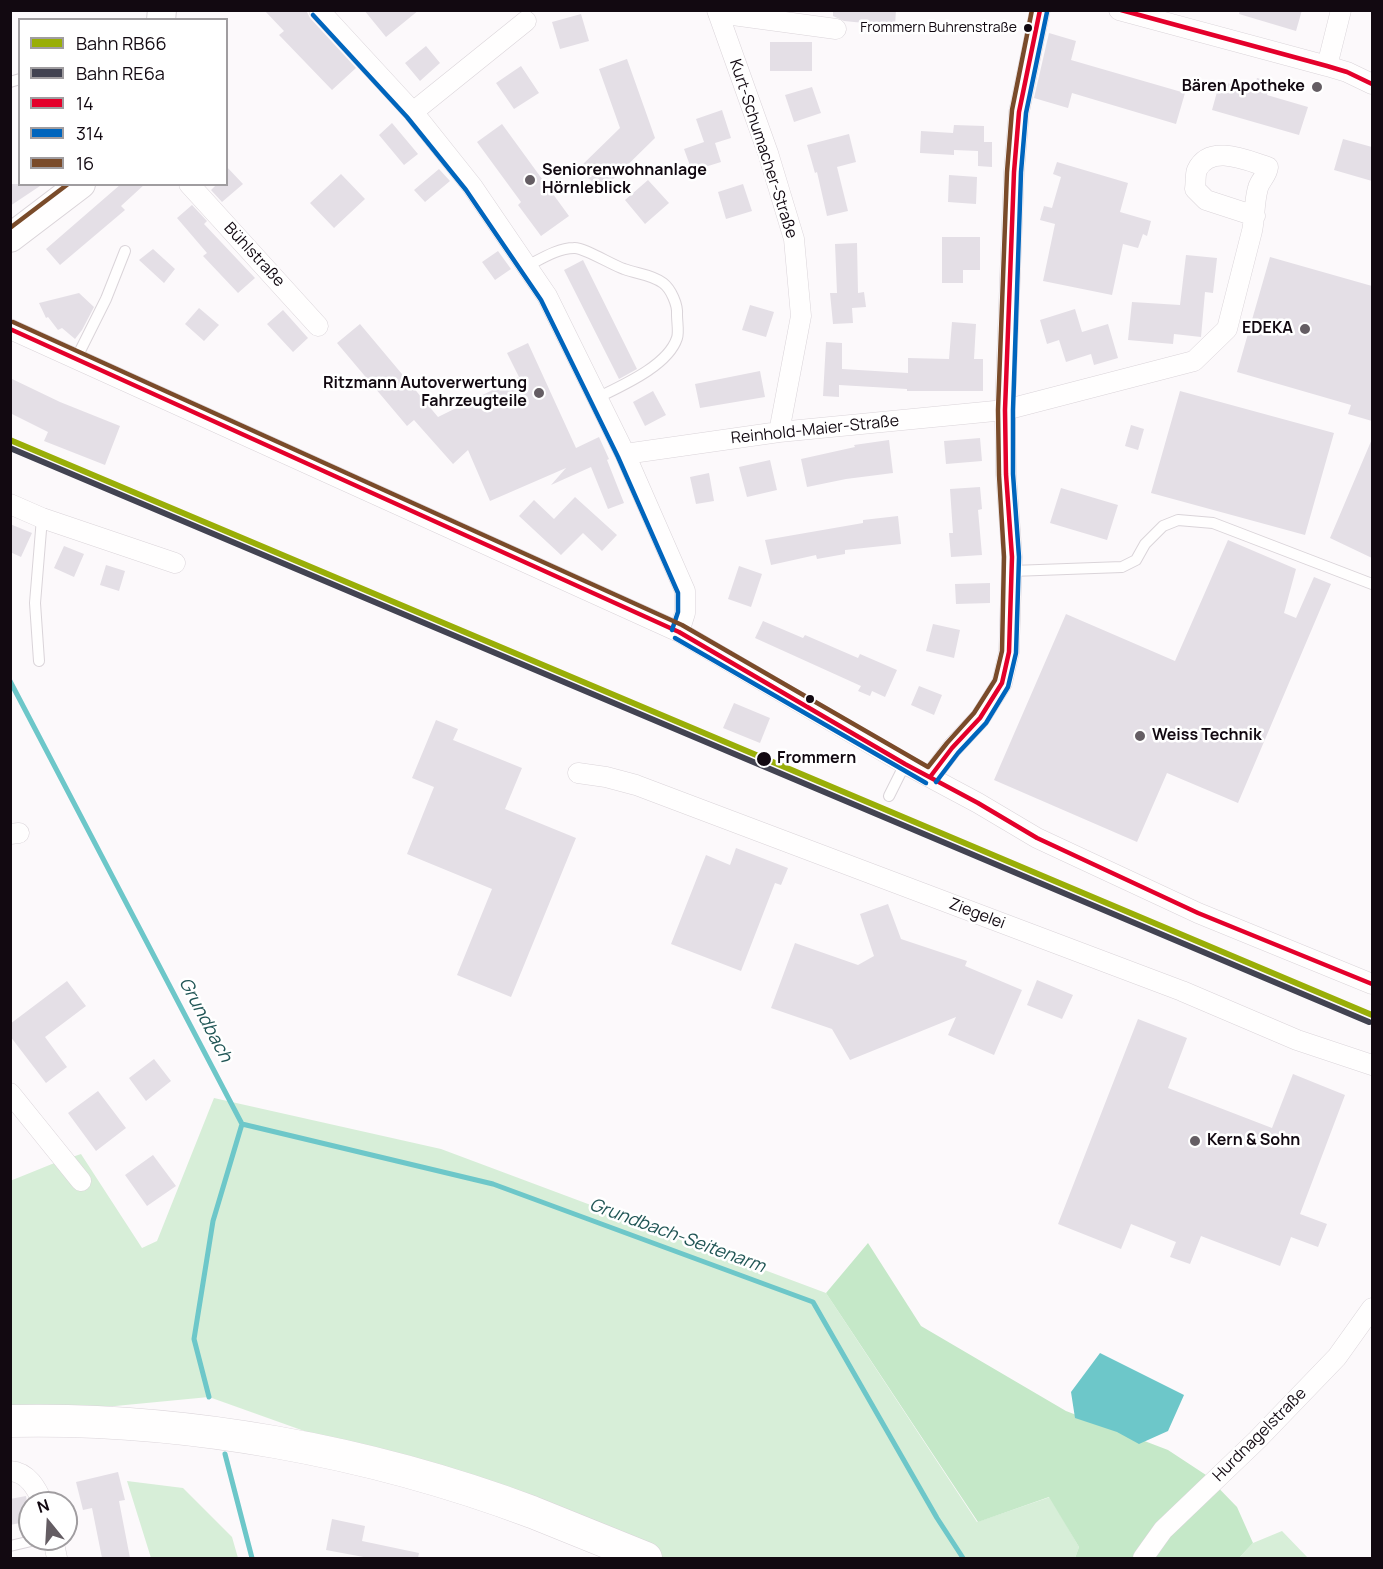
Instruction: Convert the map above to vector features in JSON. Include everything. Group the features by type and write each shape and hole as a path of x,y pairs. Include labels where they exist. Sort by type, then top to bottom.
{"main road":[{"path":"10,1421 79,1421 153,1426 239,1437 338,1455 434,1481 531,1512 646,1558"}],"street":[{"path":"930,777 952,748 980,718 1002,683 1008,652 1012,571 1005,410 1014,174 1019,112 1040,10"},
{"path":"1119,10 1327,66 1347,72 1372,84"},
{"path":"1327,66 1341,10"},
{"path":"321,11 413,112 471,186 547,296 625,454 686,591 686,613 679,632"},
{"path":"717,12 836,29"},
{"name":"Kurt-Schumacher-Straße","path":"717,12 768,153 794,239 801,315 779,432"},
{"path":"413,112 526,21"},
{"path":"10,238 78,186"},
{"name":"Bühlstraße","path":"191,186 318,326"},
{"name":"Reinhold-Maier-Straße","path":"625,454 779,432 1005,410 1194,361 1227,329 1255,216"},
{"path":"10,329 679,632 905,764 1038,838 1141,888 1251,936 1372,984"},
{"path":"10,504 42,518 175,563"},
{"name":"Ziegelei","path":"578,773 606,777 646,789 1182,991 1296,1040 1372,1065"},
{"path":"11,1095 81,1181"},
{"name":"Hurdnagelstraße","path":"1143,1558 1163,1530 1257,1440 1337,1357 1372,1308"},
{"path":"10,1471 17,1471 36,1486 38,1491"}],"lane":[{"path":"527,266 565,249 581,248 608,263 663,282 670,290 677,310 677,338 670,350 642,375 597,398"},
{"path":"76,359 106,298 125,250"},
{"path":"39,661 35,603 42,518"},
{"path":"1012,571 1122,567 1136,560 1145,544 1162,526 1178,520 1213,523 1372,584"},
{"path":"889,796 905,764"}],"green space":[{"path":"214,1098 441,1149 826,1293 977,1522 1050,1497 1079,1547 1075,1558 646,1558 531,1512 209,1397 11,1416 10,1181 81,1154 142,1248 157,1241"},
{"path":"868,1243 921,1326 1066,1411 1168,1450 1206,1475 1237,1507 1253,1543 1239,1558 1075,1558 1079,1547 1049,1497 978,1522 826,1293"},
{"path":"127,1481 183,1488 232,1537 238,1558 151,1558"},
{"path":"1282,1531 1308,1558 1239,1558 1253,1543"}],"water":[{"path":"1100,1353 1184,1395 1168,1431 1139,1444 1117,1432 1075,1418 1071,1392"}],"building":[{"path":"264,10 306,10 310,18 356,68 332,90 279,35 284,31"},
{"path":"364,10 419,10 386,37"},
{"path":"833,10 896,10 895,26 844,21 833,16"},
{"path":"1240,10 1302,10 1296,31 1239,14"},
{"path":"581,14 589,41 560,49 552,22"},
{"path":"1049,33 1076,41 1071,60 1185,93 1176,124 1072,93 1068,108 1034,98"},
{"path":"770,42 812,42 812,71 770,71"},
{"path":"426,46 440,63 420,81 405,63"},
{"path":"627,59 655,138 601,191 579,168 620,128 599,69"},
{"path":"521,66 539,93 514,109 496,83"},
{"path":"1257,78 1271,82 1267,95 1308,107 1299,135 1212,110 1220,81 1253,91"},
{"path":"812,87 821,113 794,122 785,95"},
{"path":"722,110 731,138 715,143 721,162 692,171 684,149 704,142 696,119"},
{"path":"392,123 418,154 404,165 379,135"},
{"name":"Seniorenwohnanlage Hörnleblick","path":"502,124 569,216 541,236 518,205 521,202 477,142"},
{"path":"954,125 984,126 984,142 992,142 992,167 978,166 978,151 954,150 954,155 920,153 921,131 953,133"},
{"path":"849,134 856,162 837,167 848,211 827,216 817,172 815,173 807,145"},
{"path":"1343,139 1372,147 1372,181 1334,170"},
{"path":"1057,162 1128,183 1120,212 1151,221 1147,236 1143,234 1138,248 1123,244 1112,295 1043,281 1055,224 1040,220 1044,206 1052,208 1061,177 1053,174"},
{"path":"228,168 243,184 222,202 211,190 215,186 228,186"},
{"path":"439,169 450,181 425,202 414,190"},
{"path":"341,174 365,199 334,228 310,203"},
{"path":"949,175 977,177 976,204 948,202"},
{"path":"648,180 669,203 645,224 625,200"},
{"path":"10,184 40,186 10,206"},
{"path":"743,184 752,211 726,219 718,192"},
{"path":"119,186 143,186 121,206 125,210 60,265 46,249"},
{"path":"192,205 207,221 204,224 255,278 238,293 203,256 207,253 177,218"},
{"path":"942,237 980,237 980,270 963,270 963,283 942,283"},
{"path":"857,243 858,293 864,292 866,307 852,308 853,323 833,324 830,293 837,293 835,244"},
{"path":"153,249 175,269 164,283 139,260"},
{"path":"498,251 511,269 495,280 482,262"},
{"path":"1186,255 1217,258 1213,293 1205,292 1201,337 1174,334 1173,344 1128,340 1132,302 1180,305"},
{"name":"EDEKA","path":"1270,257 1372,286 1372,421 1348,414 1351,405 1237,372"},
{"path":"583,260 637,369 619,379 564,270"},
{"path":"79,293 94,307 75,339 62,328 58,330 48,317 46,318 39,303"},
{"path":"750,305 774,312 766,337 742,330"},
{"path":"199,308 219,325 204,341 185,324"},
{"path":"1075,309 1082,332 1108,324 1118,358 1094,365 1091,354 1066,362 1059,340 1047,344 1040,320"},
{"path":"283,310 308,338 293,352 267,324"},
{"path":"952,322 976,324 974,359 983,359 983,391 907,391 907,389 839,385 839,397 823,396 826,342 842,343 842,369 908,373 908,358 949,359"},
{"path":"360,324 438,417 519,377 507,353 528,343 576,448 599,437 624,503 608,509 591,467 551,485 566,468 490,501 468,450 453,464 414,420 407,426 337,343"},
{"path":"760,371 765,397 700,408 695,384"},
{"path":"10,378 60,402 120,426 105,465 44,441 48,432 10,413"},
{"path":"653,391 666,415 645,426 633,402"},
{"path":"1180,391 1334,433 1305,535 1151,493"},
{"path":"1131,425 1144,429 1138,450 1125,446"},
{"path":"980,438 982,461 946,464 944,441"},
{"path":"1372,439 1372,558 1330,538"},
{"path":"889,440 893,473 807,487 801,459 855,447 854,445"},
{"path":"770,460 777,490 747,497 739,467"},
{"path":"709,473 714,501 696,504 690,477"},
{"path":"980,487 982,509 978,510 982,555 951,557 949,533 953,533 950,489"},
{"path":"1061,488 1118,505 1107,540 1050,523"},
{"path":"575,497 617,535 602,551 583,533 561,555 519,516 534,500 554,519"},
{"path":"898,516 901,544 845,550 845,554 817,559 816,555 771,565 765,540 863,523 863,520"},
{"path":"10,524 32,533 21,557 10,552"},
{"name":"Weiss Technik","path":"1228,540 1296,569 1284,613 1296,618 1314,577 1331,584 1238,803 1167,773 1137,842 994,780 1066,614 1175,661"},
{"path":"64,546 84,554 74,577 54,568"},
{"path":"106,565 125,571 119,591 100,585"},
{"path":"739,566 762,574 751,607 728,599"},
{"path":"990,583 990,603 956,604 955,584"},
{"path":"763,621 803,638 805,635 858,658 860,654 897,670 885,697 872,691 870,696 858,691 861,686 755,638"},
{"path":"933,624 960,630 954,658 926,651"},
{"path":"919,686 942,695 934,715 911,705"},
{"path":"734,703 770,718 760,743 723,728"},
{"path":"436,720 458,729 453,740 522,768 505,809 576,838 511,997 457,975 492,889 407,854 434,787 412,778"},
{"path":"736,848 788,868 781,885 775,883 741,971 671,944 706,855 730,865"},
{"path":"888,904 901,939 967,961 965,966 1022,990 994,1055 948,1035 956,1017 850,1060 832,1029 771,1008 795,943 858,965 874,956 860,914"},
{"path":"1037,980 1073,995 1062,1019 1027,1005"},
{"path":"67,981 86,1006 45,1037 67,1067 46,1083 10,1036 10,1024"},
{"name":"Kern & Sohn","path":"1138,1019 1187,1038 1168,1088 1272,1128 1293,1074 1345,1095 1300,1214 1327,1224 1318,1247 1291,1237 1280,1266 1201,1236 1190,1264 1170,1257 1176,1242 1131,1224 1121,1249 1058,1224"},
{"path":"154,1059 171,1081 146,1101 129,1078"},
{"path":"98,1091 126,1128 96,1151 68,1113"},
{"path":"153,1155 176,1186 147,1206 125,1175"},
{"path":"118,1472 125,1500 119,1501 130,1558 102,1558 92,1508 83,1510 76,1482"},
{"path":"18,1498 18,1523 10,1525 10,1499"},
{"path":"332,1519 365,1526 362,1541 419,1553 418,1558 369,1558 326,1550"}],"waterway":[{"name":"Grundbach","path":"10,681 242,1124 213,1221 194,1339 209,1397"},
{"name":"Grundbach-Seitenarm","path":"242,1124 493,1184 813,1302 937,1518 963,1558"},
{"path":"225,1454 252,1558"}],"rail line":[{"name":"RB66","path":"10,440 1372,1015"},
{"name":"RE6a","path":"10,448 1369,1022"}],"transit line":[{"name":"16","path":"13,322 682,625 928,767 974,713 995,680 1002,651 1004,557 998,410 1007,172 1012,110 1032,10"},
{"name":"14","path":"930,777 952,748 980,718 1002,683 1009,652 1012,557 1006,474 1005,410 1014,172 1019,112 1040,10"},
{"name":"14","path":"1121,10 1327,66 1347,72 1372,84"},
{"name":"314","path":"936,782 958,753 986,723 1008,687 1016,653 1019,557 1013,474 1013,410 1021,172 1026,113 1047,12"},
{"name":"314","path":"313,15 407,117 466,190 541,300 618,457 678,593 678,612 672,630"},
{"name":"16","path":"10,228 65,186"},
{"name":"14","path":"10,329 679,632 1037,838 1198,913 1372,984"},
{"name":"314","path":"675,638 926,783"}],"place":[{"name":"Frommern Buhrenstraße","path":"1028,28"},
{"name":"Bären Apotheke","path":"1317,87"},
{"name":"Seniorenwohnanlage Hörnleblick","path":"530,180"},
{"name":"EDEKA","path":"1305,329"},
{"name":"Ritzmann Autoverwertung Fahrzeugteile","path":"539,393"},
{"name":"Weiss Technik","path":"1140,736"},
{"name":"Frommern","path":"764,759"},
{"name":"Kern & Sohn","path":"1195,1141"}]}
